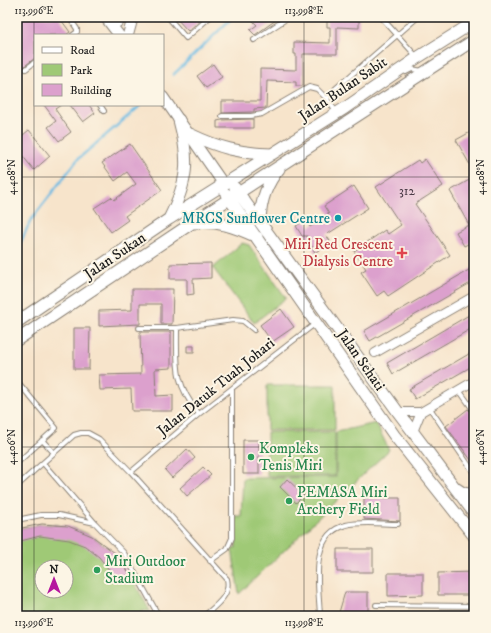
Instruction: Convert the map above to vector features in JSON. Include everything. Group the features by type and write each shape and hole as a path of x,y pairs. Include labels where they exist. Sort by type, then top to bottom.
{"main road":[{"name":"Jalan Bulan Sabit","path":"223,182 273,154 341,111 417,58 474,22"},
{"name":"Jalan Bulan Sabit","path":"234,195 427,72 474,40"},
{"path":"169,219 180,194 187,161 187,150 180,120"},
{"path":"190,134 232,151 253,154 273,154"},
{"path":"260,220 261,204 266,189 284,163"},
{"path":"223,182 234,195"},
{"name":"Jalan Sukan","path":"17,322 223,182"},
{"name":"Jalan Sukan","path":"17,340 234,195"},
{"name":"Jalan Sehati","path":"234,195 260,220 412,432 473,510"},
{"name":"Jalan Sehati","path":"234,195 257,238 394,436 474,536"},
{"path":"192,223 219,223 233,226 257,238"},
{"path":"394,436 403,440 452,500 460,506 473,510 474,527"},
{"path":"455,488 463,493 474,495"}],"street":[{"path":"105,17 118,34"},
{"path":"112,26 124,17"},
{"path":"128,34 133,17"},
{"path":"164,98 223,182"},
{"path":"375,353 474,296"},
{"path":"398,412 420,412 474,381"},
{"path":"412,432 420,412"}],"lane":[{"path":"69,17 77,28 77,32 74,34"},
{"path":"168,17 186,38 210,17"},
{"path":"254,40 289,17"},
{"path":"381,17 417,58"},
{"path":"327,99 335,89 418,17"},
{"path":"26,69 34,63"},
{"path":"222,116 251,116 262,114 309,87 317,89 341,111 362,100 408,70 415,69 427,72"},
{"path":"101,106 104,111"},
{"path":"139,328 177,328 233,320 243,321 254,330"},
{"name":"Jalan Datuk Tuah Johari","path":"131,472 199,414 232,390 316,322"},
{"path":"177,328 177,370 188,401 199,414"},
{"path":"17,381 56,428 17,463"},
{"path":"210,561 227,549 232,538 232,390"},
{"path":"459,390 474,411"},
{"path":"428,407 474,473"},
{"path":"17,486 74,435 81,432 88,433 99,439 131,472 224,575 228,588 223,597 204,616"},
{"path":"42,440 54,453"},
{"path":"43,463 95,523 124,553 156,611 157,616"},
{"path":"17,520 41,515 59,515 95,523"},
{"path":"320,616 319,558 323,541 337,528 347,525 398,524"},
{"path":"376,605 474,606"}],"green space":[{"path":"242,243 249,245 286,298 254,323 213,268"},
{"path":"267,385 335,385 335,430 267,430"},
{"name":"PEMASA Miri Archery Field","path":"376,423 389,450 239,594 232,549 236,548 235,516 241,516 243,478 336,477 336,432"},
{"path":"267,432 335,432 335,476 267,476"},
{"name":"Miri Outdoor Stadium","path":"42,524 63,526 81,531 96,539 120,562 131,577 150,611 142,611 142,616 17,616 17,529"}],"building":[{"path":"17,17 59,17 70,32 67,34 34,34 34,59 17,72"},
{"path":"175,17 204,17 188,31"},
{"path":"256,17 261,17 263,20 268,17 280,17 255,35 250,30 257,25 252,20"},
{"path":"327,17 359,17 359,28 337,27 337,54 303,54 303,86 296,86 296,82 267,81 266,108 254,109 254,112 222,113 222,101 260,101 260,69 296,70 294,42 330,43 330,27 327,27"},
{"path":"213,64 222,77 206,88 197,76"},
{"path":"45,106 60,106 55,109 71,132 59,141 48,127 56,121"},
{"path":"71,106 90,106 95,113 83,122"},
{"path":"253,119 253,128 217,128 217,121"},
{"path":"29,130 50,156 34,170 17,149 17,140"},
{"path":"474,130 474,172 456,140"},
{"path":"130,144 162,190 125,216 128,220 111,232 94,208 111,197 114,200 136,184 127,172 115,181 102,163"},
{"name":"Miri Red Crescent Dialysis Centre","path":"425,159 443,186 415,204 450,255 388,296 384,291 377,296 361,272 366,269 354,251 385,230 388,234 401,225 376,187 418,160 420,163"},
{"path":"471,179 474,184 474,241 464,246 456,232 469,225 450,191"},
{"name":"MRCS Sunflower Centre","path":"354,186 368,208 326,235 330,241 315,253 307,236 302,236 296,226 302,222 307,222 310,227 329,214 324,206"},
{"path":"211,263 211,278 193,279 194,294 187,295 187,279 170,279 170,264"},
{"path":"474,267 474,281 370,341 364,331"},
{"path":"132,289 173,289 172,324 161,324 161,304 140,304 140,324 99,326 99,311 132,310"},
{"path":"281,309 294,327 272,342 260,325"},
{"path":"469,315 474,323 474,327 393,374 387,363"},
{"path":"74,328 90,328 89,369 74,369"},
{"path":"140,332 171,332 171,368 155,369 156,396 173,395 173,411 132,411 131,389 100,390 99,375 141,374"},
{"path":"187,346 194,346 194,352 187,352"},
{"path":"474,351 474,365 415,399 409,389"},
{"path":"468,409 474,416 474,464 446,426"},
{"name":"Kompleks Tenis Miri","path":"243,440 259,440 259,474 243,474"},
{"path":"187,449 195,458 172,478 165,470"},
{"path":"203,467 211,475 187,496 180,488"},
{"path":"287,479 304,495 296,503 280,487"},
{"path":"364,498 400,498 400,521 364,519"},
{"path":"42,524 68,526 92,536 115,553 130,574 118,581 99,557 85,546 69,540 40,536 17,542 17,529"},
{"path":"337,549 373,549 373,572 337,572"},
{"path":"474,572 474,595 438,595 438,573"},
{"path":"388,573 423,573 423,595 388,596"},
{"path":"345,592 368,592 368,616 338,616"}],"waterway":[{"path":"173,75 233,17"},
{"path":"17,250 31,220 78,159 140,106"}],"place":[{"name":"MRCS Sunflower Centre","path":"338,218"},
{"name":"Miri Red Crescent Dialysis Centre","path":"402,253"},
{"name":"Kompleks Tenis Miri","path":"251,457"},
{"name":"PEMASA Miri Archery Field","path":"289,501"},
{"name":"Miri Outdoor Stadium","path":"97,570"}]}
